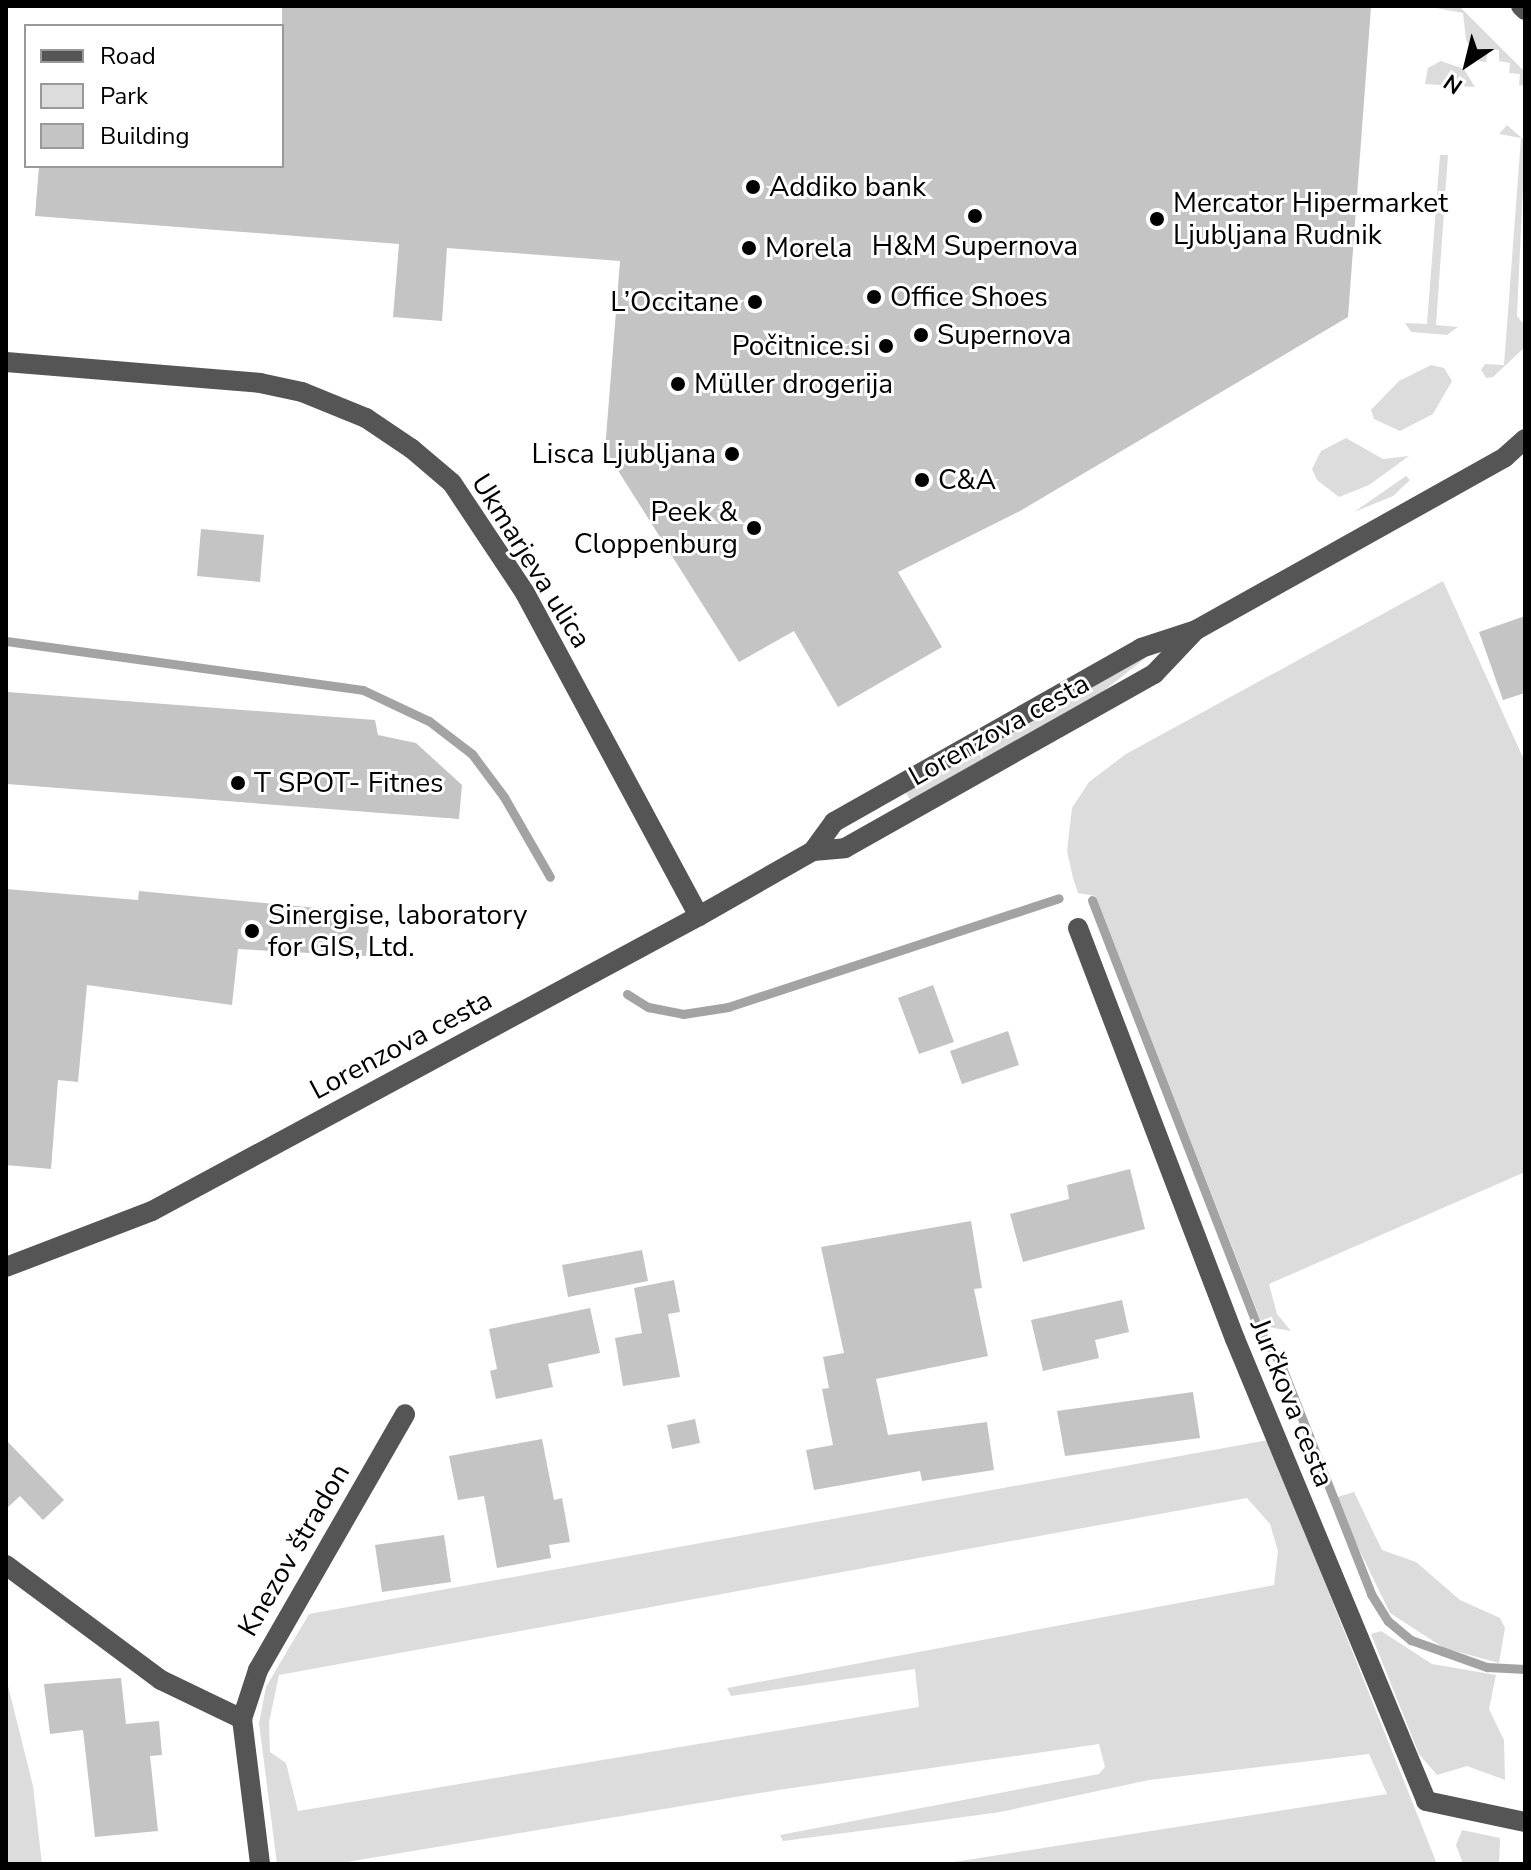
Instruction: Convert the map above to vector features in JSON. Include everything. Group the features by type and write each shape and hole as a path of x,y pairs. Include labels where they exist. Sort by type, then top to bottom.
{"street":[{"name":"Ukmarjeva ulica","path":"6,362 260,383 302,392 366,418 412,449 452,483 525,593 699,916"},
{"path":"1515,456 1525,423"},
{"name":"Lorenzova cesta","path":"813,851 834,822 847,814 1141,648 1196,630 1515,456 1525,439"},
{"name":"Lorenzova cesta","path":"6,1267 152,1211 699,916 813,851 845,848 1154,674 1196,630"},
{"name":"Jurčkova cesta","path":"1078,928 1235,1339 1426,1801 1525,1822"},
{"name":"Knezov štradon","path":"260,1864 242,1719 258,1670 405,1414"},
{"path":"6,1565 161,1680 242,1719"}],"green space":[{"path":"1425,6 1459,6 1525,72 1525,86 1519,85 1520,74 1509,73 1510,63 1499,61 1499,50 1488,49 1486,62 1479,61 1466,40 1463,13"},
{"path":"1441,61 1464,69 1475,87 1425,84 1428,68"},
{"path":"1507,125 1525,141 1517,316 1525,326 1525,347 1493,377 1486,378 1481,370 1485,364 1504,365 1521,138 1499,134"},
{"path":"1440,155 1448,155 1436,325 1458,327 1447,335 1411,332 1405,323 1427,324"},
{"path":"1431,365 1444,368 1452,381 1433,414 1400,431 1374,419 1371,410 1399,381"},
{"path":"1346,438 1383,459 1409,456 1369,485 1339,497 1317,480 1312,469 1321,451"},
{"path":"1406,476 1410,480 1393,496 1354,512"},
{"path":"1443,581 1525,762 1525,1172 1269,1284 1277,1314 1291,1331 1263,1326 1095,896 1078,893 1067,851 1072,808 1089,782 1126,754"},
{"path":"1148,656 1096,697 911,802 906,793"},
{"path":"1268,1440 1437,1864 941,1864 1387,1794 1369,1754 1149,1780 1000,1812 906,1825 783,1841 780,1835 1099,1774 1105,1767 1099,1744 778,1790 335,1864 277,1864 259,1723 266,1687 309,1614","holes":["1247,1498 1270,1524 1278,1551 1274,1585 727,1688 731,1696 915,1669 919,1707 298,1811 286,1763 270,1752 269,1722 279,1675"]},
{"path":"1354,1492 1382,1550 1416,1562 1460,1600 1500,1618 1505,1628 1499,1663 1444,1648 1390,1613 1334,1498"},
{"path":"1381,1631 1432,1664 1496,1675 1489,1709 1504,1740 1505,1780 1467,1766 1437,1775 1419,1754 1371,1634"},
{"path":"6,1678 33,1786 42,1864 6,1864"},
{"path":"1462,1830 1500,1838 1499,1864 1463,1864 1456,1845"}],"building":[{"name":"Supernova","path":"282,6 1371,7 1348,317 1020,511 898,572 942,647 838,707 794,631 739,662 605,450 620,261 447,248 442,321 393,317 399,244 35,216 39,168 284,168"},
{"path":"201,529 264,535 260,582 197,576"},
{"path":"1525,616 1525,693 1503,700 1479,632"},
{"path":"8,692 375,720 378,735 416,743 462,785 459,819 7,784"},
{"path":"6,889 138,900 139,891 370,913 366,956 238,949 232,1005 87,985 78,1082 58,1080 51,1169 6,1165"},
{"path":"933,985 954,1042 919,1054 898,998"},
{"path":"1008,1031 1019,1065 962,1084 950,1051"},
{"path":"1130,1169 1145,1229 1023,1262 1010,1214 1069,1199 1067,1185"},
{"path":"971,1221 982,1288 974,1289 988,1356 876,1379 888,1435 987,1422 994,1470 922,1481 920,1471 814,1490 806,1450 833,1445 822,1389 829,1388 823,1357 844,1353 821,1247"},
{"path":"642,1250 648,1281 568,1297 562,1265"},
{"path":"674,1280 680,1312 668,1314 680,1377 623,1386 615,1338 642,1333 634,1288"},
{"path":"1122,1300 1129,1332 1095,1340 1099,1358 1043,1371 1031,1320"},
{"path":"590,1308 600,1353 548,1364 553,1387 496,1399 490,1371 497,1369 489,1329"},
{"path":"1193,1392 1200,1438 1065,1456 1057,1411"},
{"path":"695,1419 700,1443 672,1449 667,1425"},
{"path":"542,1439 554,1500 562,1498 570,1542 549,1545 551,1558 497,1568 484,1496 458,1500 449,1456"},
{"path":"6,1440 64,1500 43,1520 20,1496 6,1509"},
{"path":"444,1535 451,1582 382,1592 375,1545"},
{"path":"121,1678 126,1724 159,1721 162,1755 150,1756 158,1831 95,1837 83,1730 50,1734 44,1684"}],"waterway":[{"path":"6,641 363,690 429,721 472,754 504,797 550,877"},
{"path":"627,994 648,1007 683,1014 728,1007 1059,898"},
{"path":"1092,900 1258,1328 1281,1365 1371,1594 1388,1621 1411,1640 1487,1667 1525,1669"}],"place":[{"name":"Addiko bank","path":"753,187"},
{"name":"H&M Supernova","path":"975,216"},
{"name":"Mercator Hipermarket Ljubljana Rudnik","path":"1157,219"},
{"name":"Morela","path":"749,248"},
{"name":"Office Shoes","path":"874,297"},
{"name":"L’Occitane","path":"755,302"},
{"name":"Supernova","path":"921,335"},
{"name":"Počitnice.si","path":"886,346"},
{"name":"Müller drogerija","path":"678,384"},
{"name":"Lisca Ljubljana","path":"732,454"},
{"name":"C&A","path":"922,480"},
{"name":"Peek & Cloppenburg","path":"754,528"},
{"name":"T SPOT- Fitnes","path":"238,783"},
{"name":"Sinergise, laboratory for GIS, Ltd.","path":"252,931"}]}
